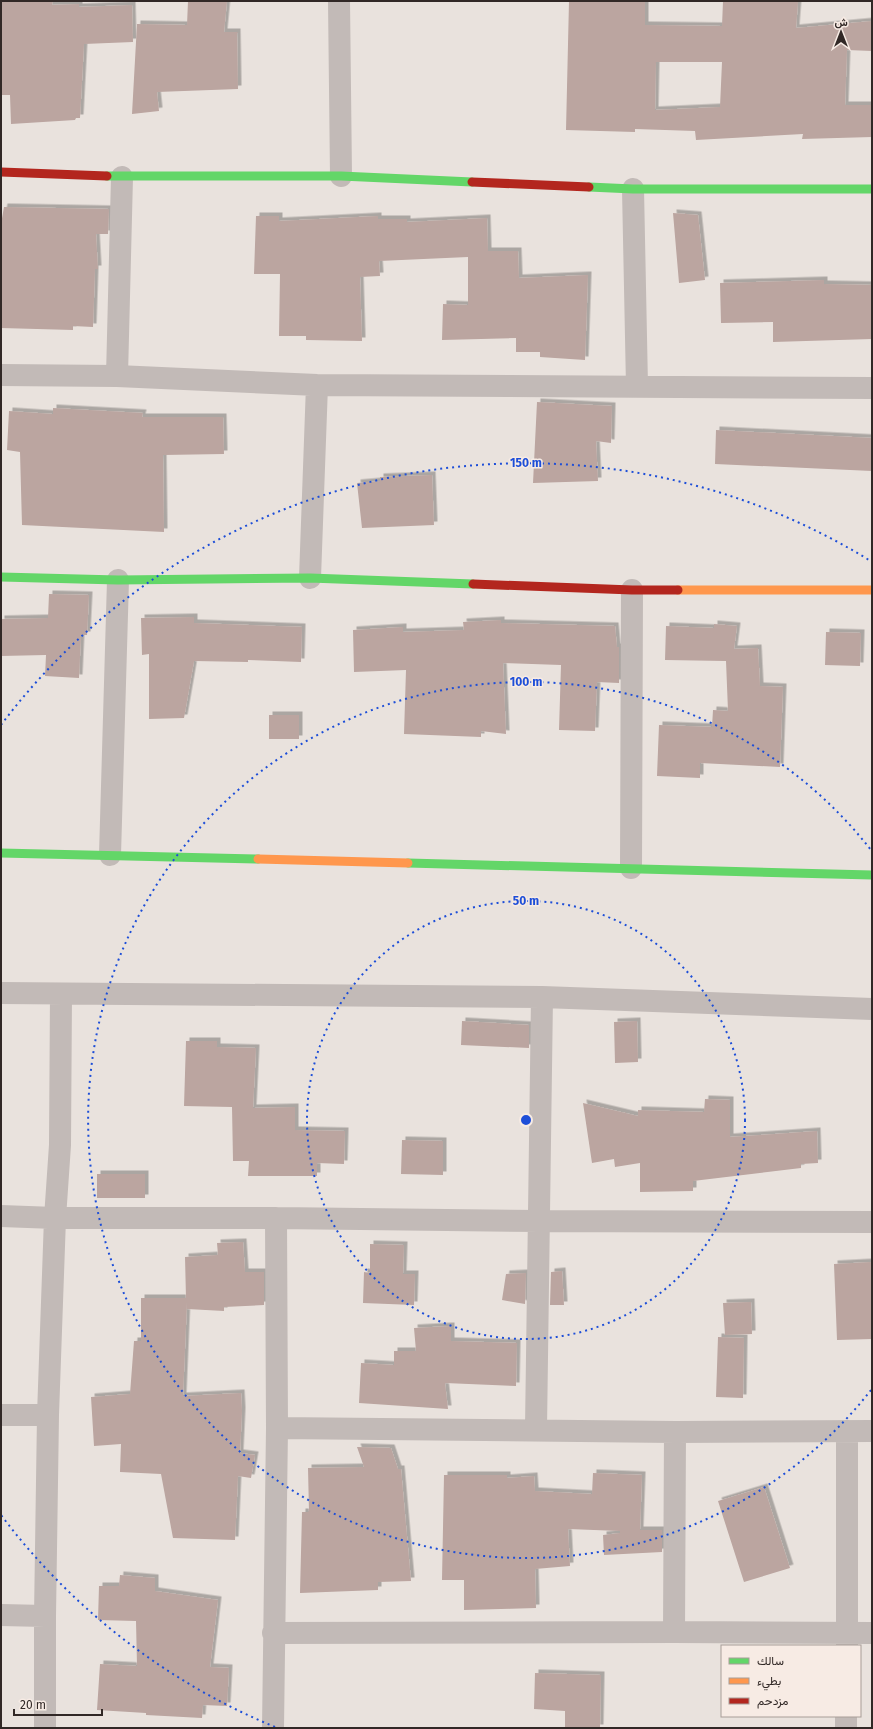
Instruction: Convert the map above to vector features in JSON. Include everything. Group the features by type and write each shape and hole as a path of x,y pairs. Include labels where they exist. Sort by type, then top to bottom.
{"street":[{"path":"339,1 341,176"},
{"path":"1,172 122,176 341,176 633,189 872,189"},
{"path":"117,376 122,176"},
{"path":"633,189 637,386"},
{"path":"1,375 117,376 317,385 872,388"},
{"path":"310,578 317,385"},
{"path":"1,577 118,580 310,578 632,590 872,590"},
{"path":"110,855 118,580"},
{"path":"631,868 632,590"},
{"path":"1,853 872,875"},
{"path":"1,993 542,997 872,1009"},
{"path":"46,1728 45,1616 48,1415 55,1218 60,1145 61,994"},
{"path":"536,1429 542,997"},
{"path":"1,1216 55,1218 872,1222"},
{"path":"273,1728 273,1633 277,1428 276,1218"},
{"path":"1,1415 48,1415"},
{"path":"277,1428 536,1429 675,1432 872,1431"},
{"path":"847,1431 847,1639"},
{"path":"674,1632 675,1432"},
{"path":"1,1615 45,1616"},
{"path":"273,1633 674,1632 847,1639 872,1633"},
{"path":"846,1717 846,1728"}],"building":[{"path":"1,1 53,1 52,5 79,4 79,7 132,5 133,42 84,44 80,118 76,118 75,120 11,124 10,95 1,95"},
{"path":"188,1 227,1 224,32 237,32 238,89 157,92 159,111 132,114 137,24 187,25"},
{"path":"569,1 645,1 645,25 722,26 723,1 798,2 796,28 872,21 872,51 847,50 845,105 872,105 872,137 802,139 803,134 696,140 695,131 635,129 635,132 566,130","holes":["656,62 722,62 720,107 655,110"]},
{"path":"4,207 109,209 108,234 96,234 98,269 95,269 93,327 73,326 73,330 1,328 1,224"},
{"path":"673,213 698,215 705,280 679,283"},
{"path":"256,216 279,216 279,221 378,216 378,219 407,219 407,222 487,218 488,251 518,251 519,278 588,275 585,360 540,357 540,352 516,352 516,338 442,340 443,304 468,305 468,257 379,261 380,276 360,277 362,341 306,340 306,336 279,336 280,274 254,274"},
{"path":"824,280 824,284 872,285 872,339 773,342 773,322 721,323 720,283"},
{"path":"537,402 612,406 611,443 596,441 598,481 533,483"},
{"path":"53,408 143,413 142,417 223,417 224,454 163,455 164,532 22,525 20,452 7,450 9,411 53,414"},
{"path":"716,430 872,438 872,471 715,464"},
{"path":"432,475 434,525 362,528 357,483 380,481 380,477"},
{"path":"49,594 89,595 87,635 81,635 79,678 45,676 46,655 1,656 1,619 48,618"},
{"path":"194,617 194,623 302,627 301,662 248,660 248,662 194,661 184,718 149,719 149,654 142,655 141,618"},
{"path":"501,620 501,623 615,626 617,647 619,647 619,683 597,682 595,731 559,730 561,665 503,663 506,734 481,731 481,737 404,734 406,670 354,672 353,630 403,627 403,632 464,630 463,622"},
{"path":"714,624 737,626 734,649 758,648 760,686 783,687 780,767 700,763 700,778 657,776 659,725 712,727 713,710 728,711 726,661 665,660 666,626 714,628"},
{"path":"826,632 861,633 860,666 825,665"},
{"path":"269,715 299,715 299,739 269,739"},
{"path":"462,1021 529,1025 529,1048 461,1045"},
{"path":"637,1021 638,1062 615,1063 614,1022"},
{"path":"186,1041 217,1041 217,1047 256,1048 253,1108 295,1107 295,1130 345,1131 344,1164 317,1163 317,1176 248,1176 249,1161 233,1161 232,1107 184,1106"},
{"path":"705,1099 730,1100 730,1137 817,1131 818,1163 801,1164 801,1168 693,1181 693,1191 640,1192 640,1163 615,1167 614,1159 592,1163 583,1103 638,1116 638,1110 704,1112"},
{"path":"402,1140 443,1141 443,1175 401,1174"},
{"path":"97,1174 145,1174 145,1198 97,1198"},
{"path":"243,1242 245,1272 264,1272 264,1305 224,1307 224,1311 187,1309 187,1302 183,1396 241,1393 242,1411 240,1453 255,1455 251,1478 238,1476 235,1540 173,1538 161,1474 120,1472 121,1444 94,1446 91,1397 130,1394 134,1341 141,1341 141,1298 186,1298 185,1257 218,1255 217,1243"},
{"path":"370,1244 404,1245 403,1274 415,1274 414,1305 363,1303 364,1272 370,1273"},
{"path":"872,1262 872,1339 837,1340 834,1264"},
{"path":"562,1271 564,1305 550,1305 551,1272"},
{"path":"526,1273 525,1304 502,1300 506,1274"},
{"path":"751,1302 752,1334 725,1335 723,1303"},
{"path":"451,1326 451,1341 517,1343 516,1386 445,1383 448,1409 359,1403 361,1363 394,1365 394,1351 416,1351 414,1328"},
{"path":"718,1337 744,1338 743,1398 716,1397"},
{"path":"357,1447 391,1448 398,1469 401,1469 411,1581 378,1582 378,1590 300,1593 302,1512 309,1512 308,1468 364,1467"},
{"path":"593,1473 642,1475 640,1530 662,1530 662,1552 604,1555 603,1535 620,1533 620,1531 568,1529 570,1566 535,1569 536,1608 464,1610 464,1580 442,1580 444,1475 507,1475 507,1478 534,1476 535,1491 592,1494"},
{"path":"764,1487 790,1568 744,1582 718,1501"},
{"path":"120,1575 155,1578 155,1591 218,1600 210,1667 229,1668 227,1706 203,1705 202,1718 146,1715 146,1713 97,1710 100,1664 137,1666 136,1621 98,1620 99,1586 119,1586"},
{"path":"535,1673 601,1675 600,1728 565,1728 565,1711 534,1709"}],"traffic: fast":[{"path":"107,176 341,176 472,182"},
{"path":"589,187 633,189 872,189"},
{"path":"1,577 118,580 310,578 473,584"},
{"path":"1,853 258,859"},
{"path":"408,863 872,875"}],"traffic: slow":[{"path":"678,590 872,590"},
{"path":"258,859 408,863"}],"traffic: jam":[{"path":"1,172 107,176"},
{"path":"472,182 589,187"},
{"path":"473,584 632,590 678,590"}]}
